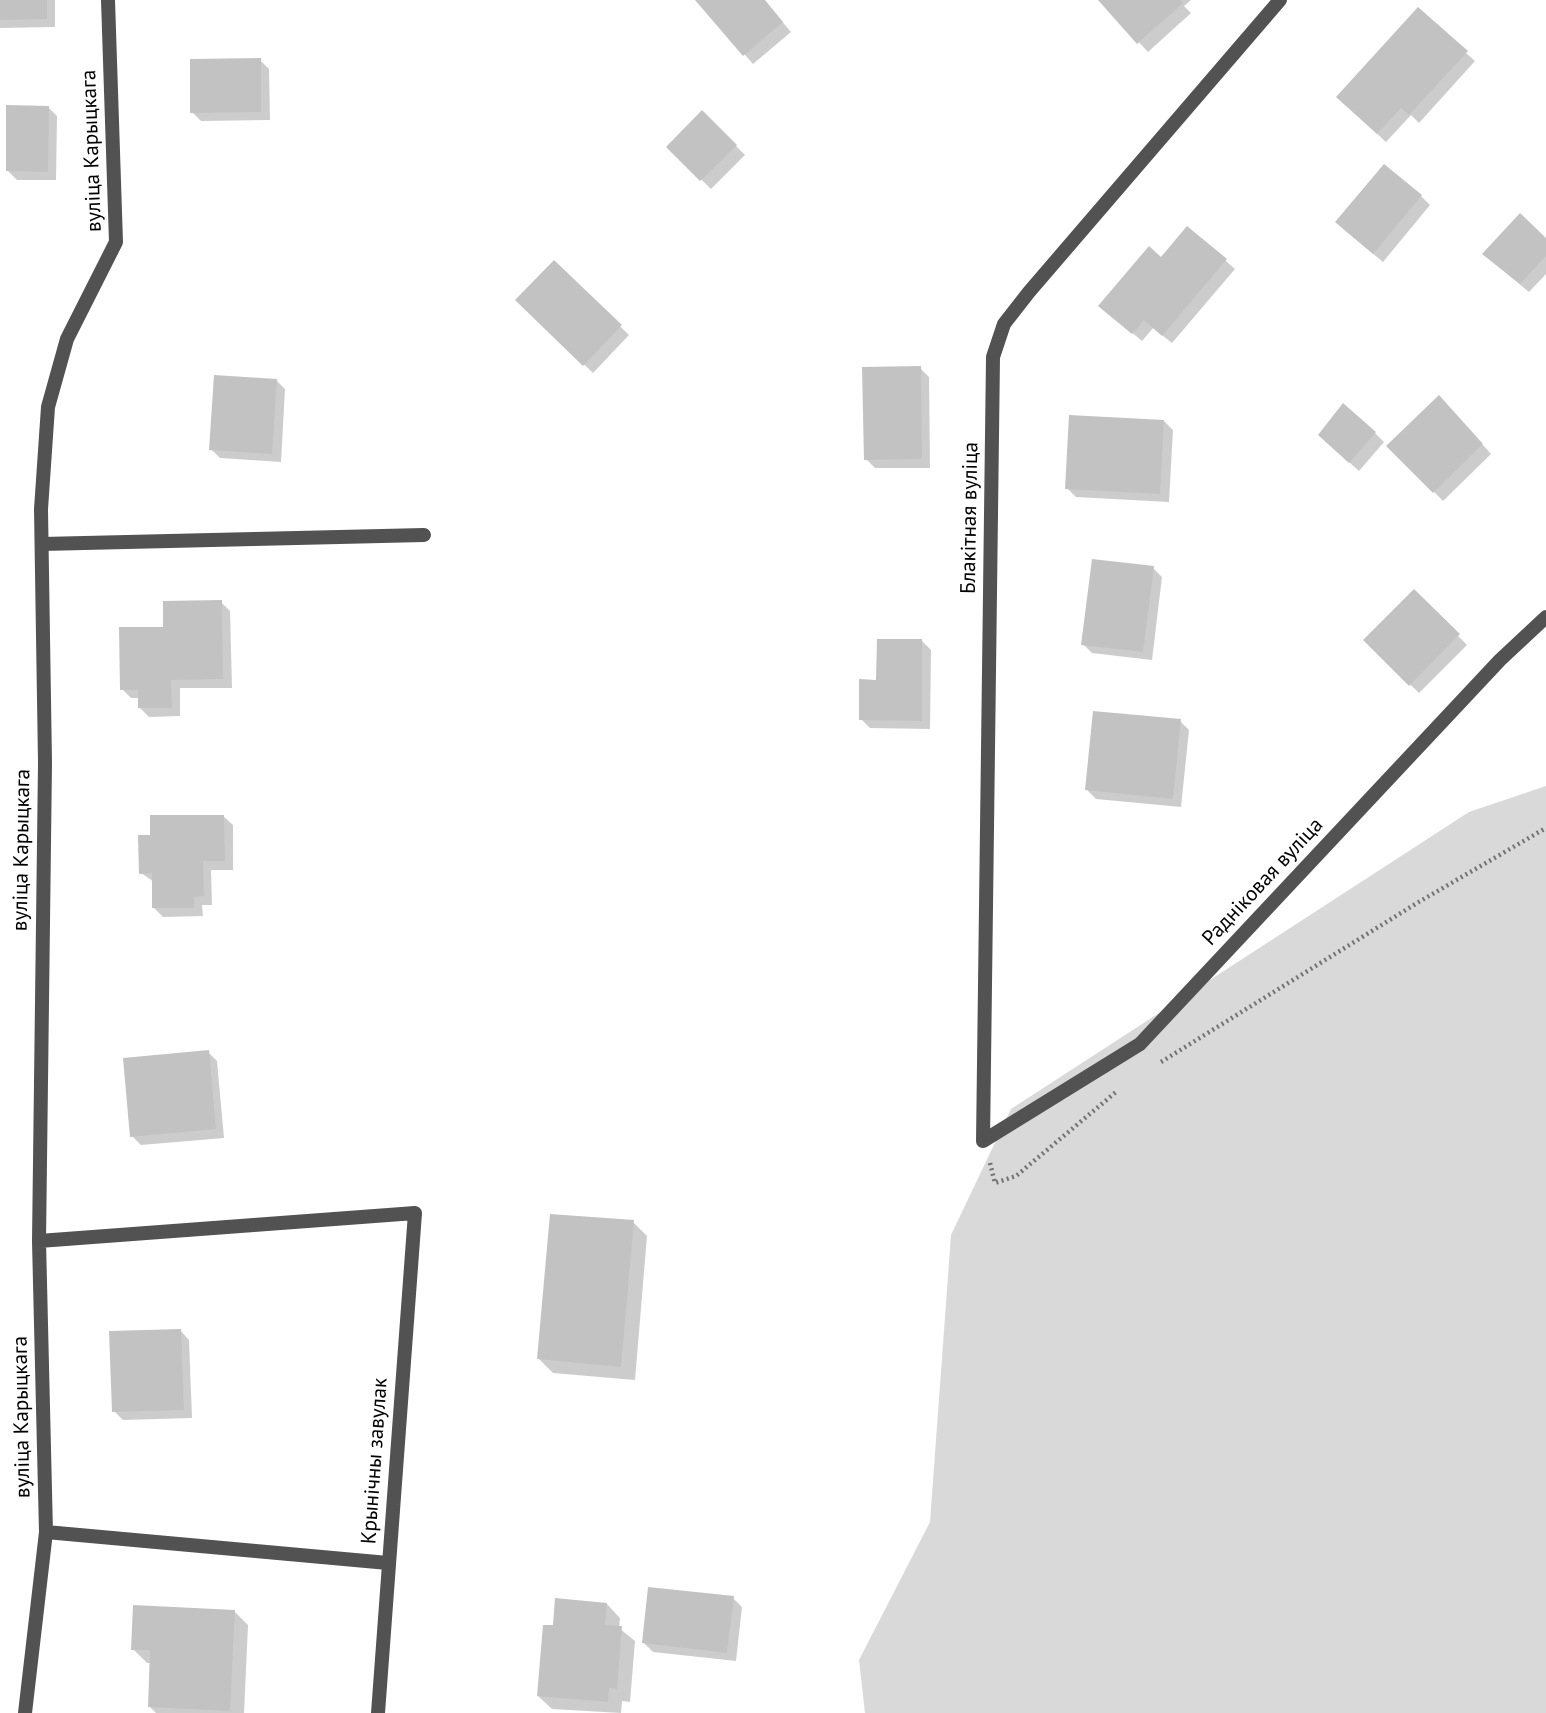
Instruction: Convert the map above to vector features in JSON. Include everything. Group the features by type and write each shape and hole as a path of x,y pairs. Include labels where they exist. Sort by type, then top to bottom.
{"street":[{"name":"вуліца Карыцкага","path":"25,1713 46,1531 38,1241 45,763 42,544 48,407 67,339 116,242 108,0"},
{"name":"Блакітная вуліца","path":"983,1141 993,357 1004,324 1029,292 1280,0"},
{"path":"42,544 424,535"},
{"name":"Радніковая вуліца","path":"983,1141 1140,1044 1500,660 1546,617"},
{"name":"Крынічны завулак","path":"38,1241 415,1213 378,1713"},
{"path":"46,1531 388,1563"}],"path":[{"path":"1160,1063 1417,902 1546,828"},
{"path":"983,1141 996,1183 1017,1176 1125,1084"}],"shaded area":[{"path":"1546,786 1546,1713 865,1713 859,1660 930,1522 951,1235 1011,1109 1469,812"}],"building":[{"path":"0,0 47,0 47,19 0,20"},
{"path":"695,0 765,0 783,22 743,56"},
{"path":"1098,0 1180,0 1183,3 1137,44"},
{"path":"1418,7 1468,51 1409,115 1401,108 1377,134 1336,97"},
{"path":"261,58 261,112 190,113 190,59"},
{"path":"6,105 49,106 48,172 6,171"},
{"path":"702,110 737,145 700,181 666,147"},
{"path":"1384,164 1422,195 1373,254 1335,222"},
{"path":"1520,213 1546,238 1546,256 1520,284 1482,254"},
{"path":"1187,226 1227,259 1162,336 1144,320 1132,334 1098,306 1149,246 1161,257"},
{"path":"554,260 622,325 583,366 515,300"},
{"path":"921,366 922,459 864,460 862,367"},
{"path":"214,375 277,379 272,454 209,450"},
{"path":"1439,395 1483,444 1433,493 1386,446"},
{"path":"1343,403 1376,432 1349,463 1318,435"},
{"path":"1069,415 1164,420 1160,494 1065,489"},
{"path":"1092,559 1154,566 1143,652 1081,645"},
{"path":"1414,589 1460,634 1409,686 1363,640"},
{"path":"222,600 223,679 171,680 172,708 138,708 138,690 120,690 119,627 163,627 163,601"},
{"path":"877,639 922,639 922,721 859,720 859,679 876,680"},
{"path":"1093,711 1181,719 1173,799 1085,790"},
{"path":"150,815 224,815 225,861 203,861 204,896 194,897 194,908 152,908 152,873 139,874 138,835 150,835"},
{"path":"209,1050 216,1129 130,1137 123,1058"},
{"path":"550,1214 634,1220 621,1367 537,1359"},
{"path":"181,1329 184,1410 112,1412 109,1331"},
{"path":"648,1587 734,1596 727,1653 642,1643"},
{"path":"555,1598 607,1603 605,1625 622,1626 617,1689 609,1688 608,1702 537,1696 543,1625 553,1625"},
{"path":"133,1605 235,1610 230,1711 148,1707 150,1650 131,1650"}]}
